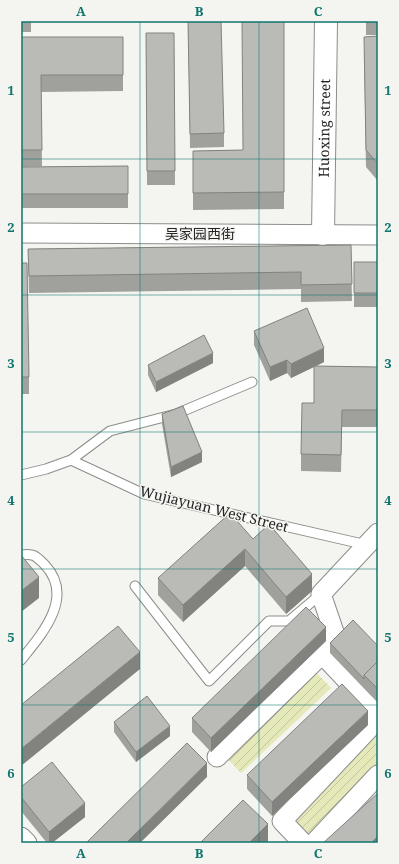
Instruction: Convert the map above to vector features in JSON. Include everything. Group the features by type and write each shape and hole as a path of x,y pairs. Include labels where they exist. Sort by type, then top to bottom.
{"street":[{"name":"Huoxing street","path":"323,234 326,21"},
{"name":"吴家园西街","path":"21,233 378,235"},
{"path":"217,756 322,654 335,636 321,594 372,539"},
{"path":"322,654 378,714"},
{"path":"303,843 282,821 378,719"},
{"path":"314,843 378,775"},
{"path":"21,837 27,843"}],"lane":[{"path":"21,475 46,469 71,460 110,431 176,414 252,382"},
{"name":"Wujiayuan West Street","path":"71,460 144,494 372,539"},
{"path":"21,555 30,554 38,558 50,571 57,590 55,610 37,641 21,660"},
{"path":"134,586 209,681 268,620 289,621 321,594"}],"green space":[{"path":"313,669 331,688 241,773 224,755"},
{"path":"378,731 378,768 310,836 292,817"}],"building":[{"path":"188,21 221,21 224,133 190,134"},
{"path":"242,21 284,21 284,192 193,193 193,151 243,150"},
{"path":"146,33 174,33 175,171 147,171"},
{"path":"378,36 378,164 366,150 364,37"},
{"path":"21,37 123,37 123,75 41,75 42,150 21,150"},
{"path":"128,166 128,194 21,194 21,167"},
{"path":"351,245 352,284 301,285 301,272 29,276 28,249"},
{"path":"354,262 378,262 378,293 354,293"},
{"path":"21,263 27,263 29,377 21,377"},
{"path":"307,308 324,348 291,364 287,360 270,367 254,331"},
{"path":"204,335 213,353 156,382 148,365"},
{"path":"314,366 378,367 378,410 342,410 341,455 301,454 302,403 314,403"},
{"path":"183,406 202,452 171,467 162,414"},
{"path":"230,513 253,539 269,524 312,574 286,597 245,549 183,605 158,578"},
{"path":"21,555 39,577 21,591"},
{"path":"306,607 326,627 211,738 192,718"},
{"path":"353,620 378,646 378,661 364,675 364,679 330,643"},
{"path":"118,626 140,652 21,749 21,705"},
{"path":"378,661 378,689 364,675"},
{"path":"342,684 368,711 272,802 247,775"},
{"path":"147,696 170,726 136,752 114,722"},
{"path":"187,743 207,763 126,843 86,843"},
{"path":"52,762 85,803 49,832 21,797 21,787"},
{"path":"378,793 378,836 371,843 323,843"},
{"path":"243,800 268,824 249,843 200,843"}]}
